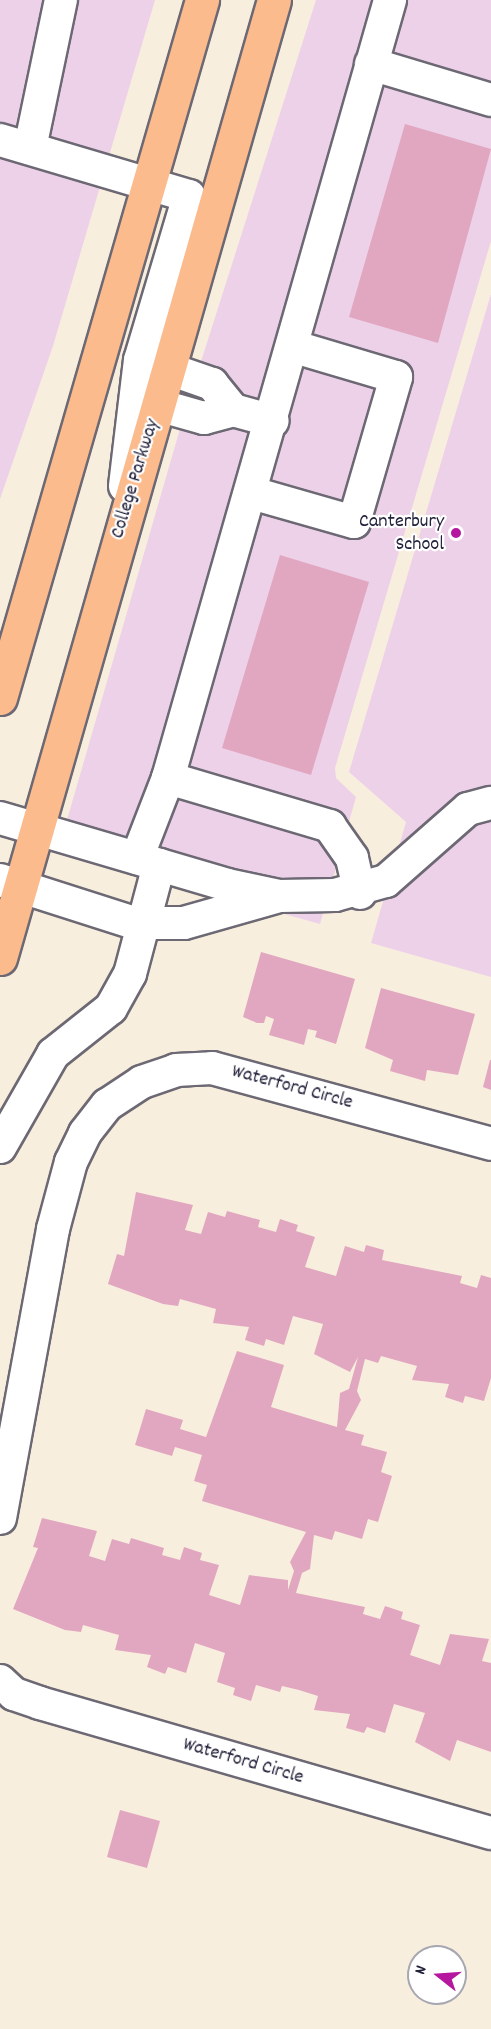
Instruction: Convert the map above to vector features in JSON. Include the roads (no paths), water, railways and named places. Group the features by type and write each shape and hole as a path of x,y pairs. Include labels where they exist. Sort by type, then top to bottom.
{"main road":[{"path":"0,698 202,0"},
{"name":"College Parkway","path":"0,958 11,884 34,829 274,0"}],"street":[{"path":"30,148 61,0"},
{"path":"0,1147 52,1054 111,1008 130,974 145,923 148,861 168,778 295,347 390,0"},
{"path":"371,64 491,100"},
{"path":"0,140 189,196 140,360 119,537"},
{"path":"252,493 354,522 374,455 396,377 295,347"},
{"path":"169,369 212,384 233,410"},
{"path":"158,405 204,418 233,410 273,421"},
{"path":"168,778 330,826 352,858 360,893"},
{"path":"11,884 145,923 184,923 279,896 360,893 386,881 468,809 491,803"},
{"path":"0,818 279,896"},
{"name":"Waterford Circle","path":"0,1518 11,1385 71,1162 85,1133 107,1105 142,1082 200,1068 249,1074 491,1144"},
{"name":"Waterford Circle","path":"0,1681 14,1694 40,1703 491,1833"}],"place":[{"name":"Canterbury School","path":"456,533"}]}
